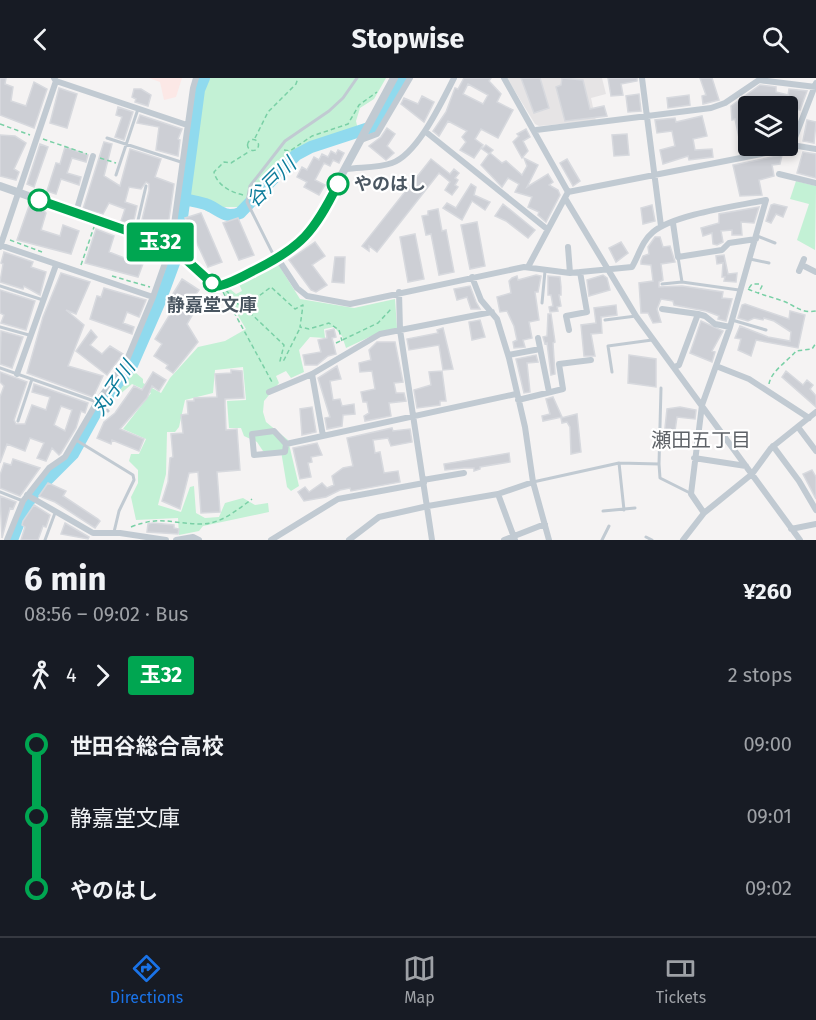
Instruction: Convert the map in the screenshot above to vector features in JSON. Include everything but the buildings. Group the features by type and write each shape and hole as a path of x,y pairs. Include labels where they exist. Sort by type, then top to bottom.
{"street":[{"path":"7,540 27,498 49,468 65,457 126,362 175,249 187,125 196,78"},
{"path":"0,186 175,249 207,279 221,288 277,259 309,235 394,78"},
{"path":"361,140 377,134 410,78"},
{"path":"346,169 393,163 426,132 454,78"},
{"path":"504,78 536,130 566,195 636,316 800,540"},
{"path":"642,78 661,226"},
{"path":"153,297 0,246 55,80 187,125"},
{"path":"536,130 711,108 725,103 759,80 816,86 798,130"},
{"path":"426,132 547,229"},
{"path":"798,146 816,149"},
{"path":"528,267 566,195 738,155"},
{"path":"76,212 93,156"},
{"path":"779,174 816,183"},
{"path":"277,259 297,288 307,296 350,303 528,267 570,273 632,267 646,239 661,226 701,214 766,200 731,324 702,405 694,458 692,494 704,513"},
{"path":"673,223 678,258 722,250 729,243 756,238"},
{"path":"568,247 570,273"},
{"path":"17,374 56,265"},
{"path":"802,265 816,273"},
{"path":"569,330 566,316 587,312 580,272"},
{"path":"472,277 481,300 492,312 508,355 533,482 549,540"},
{"path":"399,292 400,330 432,540"},
{"path":"662,309 698,314 705,316 715,324 731,324"},
{"path":"272,391 312,374 380,334 492,312"},
{"path":"675,367 679,364 698,314"},
{"path":"538,338 549,392"},
{"path":"508,355 540,350"},
{"path":"286,444 414,416 563,389 559,364 591,360"},
{"path":"717,366 749,378 809,418"},
{"path":"312,374 323,435"},
{"path":"683,540 704,513 752,474 773,446 816,412"},
{"path":"798,427 816,451"},
{"path":"274,431 286,444 285,452 254,455 252,434 274,431"},
{"path":"773,446 799,480 816,510"},
{"path":"694,458 746,466"},
{"path":"271,540 338,499 464,473"},
{"path":"349,540 379,517 498,494 533,482"},
{"path":"498,494 514,538"},
{"path":"27,498 40,502 93,533 113,537 130,534 166,540"},
{"path":"504,540 545,524"},
{"path":"791,529 816,524"},
{"path":"176,540 193,537 199,540"}],"lane":[{"path":"277,259 246,196 254,181 279,149 303,127 336,104 357,78"},
{"path":"116,175 138,109"},
{"path":"107,138 183,162"},
{"path":"135,233 147,186"},
{"path":"756,238 776,243"},
{"path":"678,258 682,282"},
{"path":"750,259 769,263"},
{"path":"542,303 545,270"},
{"path":"662,284 682,282 741,288"},
{"path":"0,286 43,300"},
{"path":"605,320 636,316"},
{"path":"731,324 766,330"},
{"path":"0,327 31,336"},
{"path":"612,372 608,346 654,340"},
{"path":"0,369 98,403 107,410"},
{"path":"18,421 32,379"},
{"path":"661,388 660,478 692,494"},
{"path":"76,440 133,475 134,480 119,511 113,537"},
{"path":"533,482 619,463 659,464"},
{"path":"619,463 624,510"},
{"path":"0,492 27,498"},
{"path":"603,511 635,508"},
{"path":"45,540 56,511"},
{"path":"602,540 609,526"},
{"path":"646,537 652,540"}],"path":[{"path":"250,151 247,146 255,138 268,112 297,84 298,78"},
{"path":"279,149 290,151 312,136 340,129 348,124 359,105 372,93 381,91"},
{"path":"0,124 119,164"},
{"path":"246,196 230,192 215,177 214,172 224,162 231,163 255,150 258,144 255,138"},
{"path":"73,263 81,266 95,224"},
{"path":"7,239 51,255"},
{"path":"112,276 151,287"},
{"path":"749,289 752,284 759,284 761,289 758,294"},
{"path":"221,288 225,289 267,332 284,345 280,361 284,360 300,327 303,305 295,309 271,288 244,307"},
{"path":"221,288 272,391"},
{"path":"741,288 782,300 799,311 816,311"},
{"path":"336,343 378,323 399,302"},
{"path":"300,327 309,328 330,323 339,330 342,341"},
{"path":"768,391 771,388 769,381 776,371 788,363 796,351 812,349 816,343"},
{"path":"130,534 131,527 165,519 201,524 215,521 232,514 252,500"}],"shaded area":[{"path":"149,78 182,78 176,97 164,100 160,82"},
{"path":"507,78 602,78 606,94 591,98 596,121 539,126 535,124"}],"green space":[{"path":"206,78 386,78 374,99 360,108 356,121 358,130 322,139 292,155 244,202 243,207 222,207 209,212 189,203 184,197 200,95"},
{"path":"796,181 816,186 815,250 797,240 809,204 790,199"},
{"path":"278,264 300,299 354,308 395,299 397,328 380,332 346,348 342,336 334,327 324,329 325,338 310,337 299,350 304,372 291,378 286,371 276,376 279,383 264,401 263,412 266,422 288,440 299,486 291,491 287,487 281,451 263,451 257,442 244,436 241,428 229,428 227,401 246,400 243,367 215,370 213,393 185,400 179,427 175,432 167,432 166,474 158,505 181,512 190,487 194,486 196,513 205,518 219,517 225,503 243,498 255,505 268,503 269,512 203,526 199,531 179,535 178,518 136,520 131,497 138,483 138,470 129,461 131,454 139,454 146,439 123,429 151,393 132,384 119,395 115,394 131,374 136,373 143,379 143,383 161,393 170,378 198,347 225,341 246,329 224,292 230,289 236,294 242,291 239,284"}],"waterway":[{"name":"丸子川","path":"12,540 24,509 34,493 73,454 100,405 132,365 160,301 177,255 199,90 204,78"},
{"name":"谷戸川","path":"184,199 206,204 227,215 240,213 296,155 311,147 375,126 403,78"}],"bus line":[{"name":"玉32","path":"39,200 171,246 215,286 219,286 278,259 297,247 309,235 338,184"}],"place":[{"name":"やのはし","path":"338,184"},
{"name":"静嘉堂文庫","path":"212,283"}],"district":[{"name":"瀬田五丁目","path":"701,440"}]}
